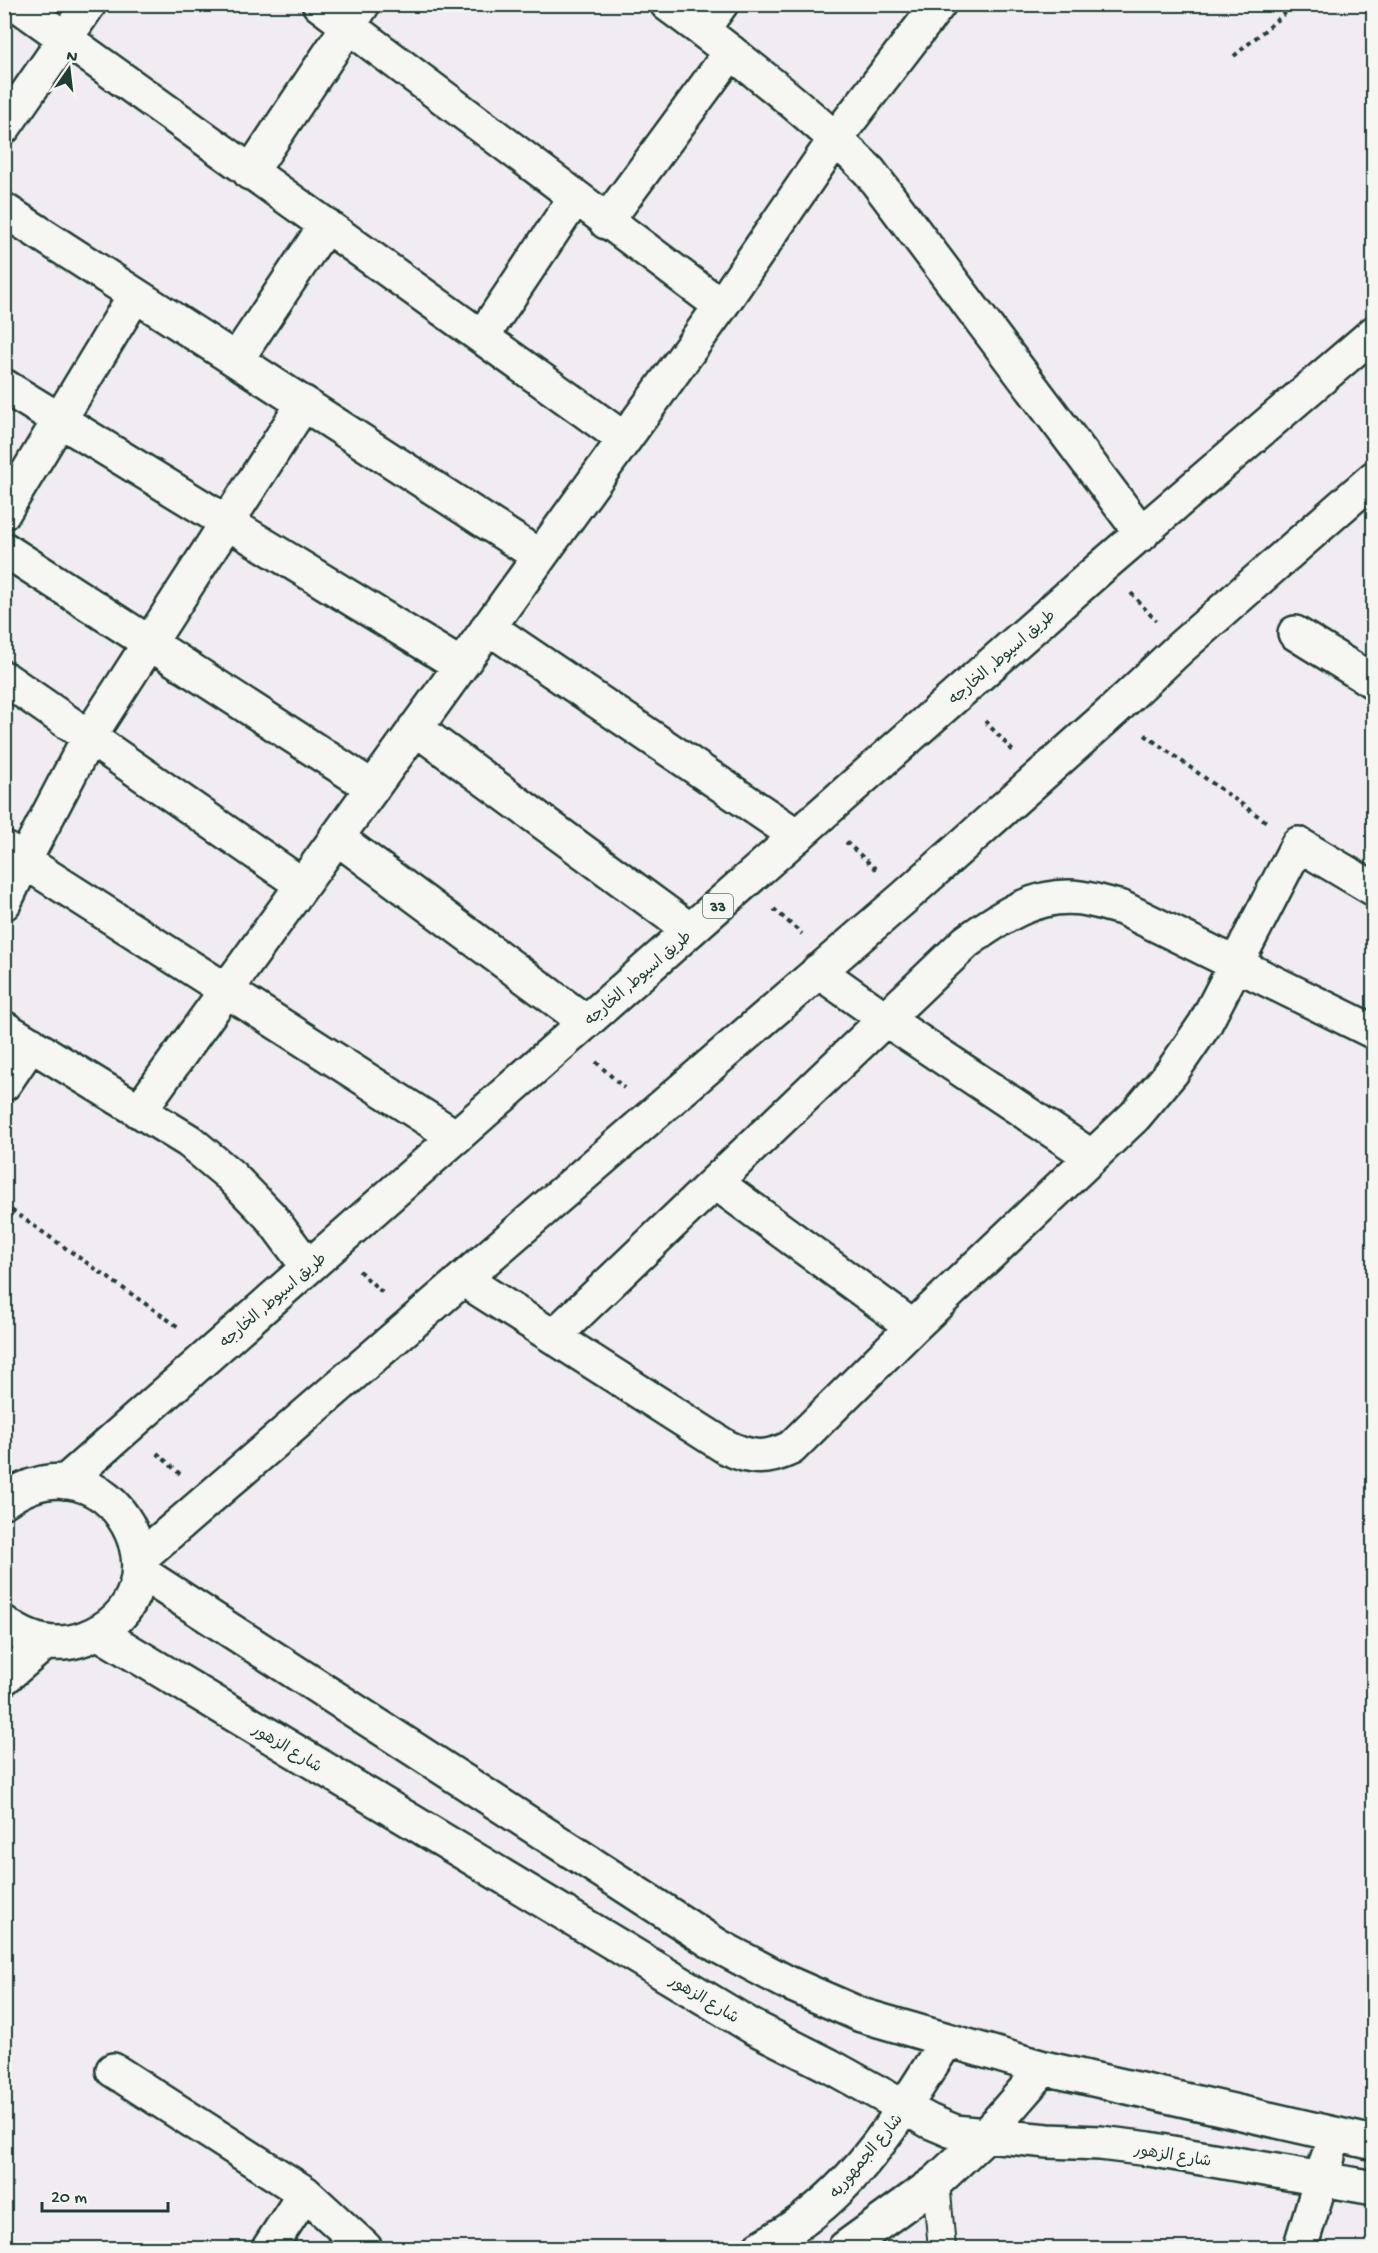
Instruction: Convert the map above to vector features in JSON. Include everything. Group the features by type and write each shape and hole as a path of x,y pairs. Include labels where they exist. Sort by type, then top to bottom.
{"main road":[{"path":"17,4 624,439"},
{"path":"4,127 89,4"},
{"path":"319,4 356,15 575,198 720,306"},
{"path":"667,4 711,17 732,52 836,138 869,171 1142,534"},
{"path":"139,1111 720,306 836,138 939,4"},
{"path":"250,172 356,15"},
{"path":"606,222 732,52"},
{"path":"482,337 575,198"},
{"path":"4,210 539,556"},
{"path":"237,360 326,225"},
{"path":"4,512 135,295"},
{"name":"طريق اسيوط, الخارجه","path":"65,1482 1105,564 1374,333"},
{"path":"4,386 460,665"},
{"path":"4,903 14,855 304,404"},
{"path":"139,1565 208,1500 906,896 1180,648 1374,478"},
{"path":"4,549 372,787"},
{"path":"488,627 808,826"},
{"path":"1295,633 1374,682"},
{"path":"4,678 301,884"},
{"path":"415,728 690,930"},
{"path":"336,837 578,1029"},
{"path":"463,1279 726,1447 742,1454 759,1457 775,1455 791,1448 913,1327 1135,1116 1172,1072 1205,1024 1298,844 1374,889"},
{"path":"14,855 456,1137"},
{"path":"554,1336 966,942 1005,914 1047,898 1080,898 1122,908 1374,1032"},
{"path":"824,965 887,1020 1092,1157"},
{"path":"4,1084 17,1036 189,1141 231,1176 270,1216 321,1256"},
{"path":"716,1182 913,1327"},
{"path":"4,1623 20,1635 45,1643 73,1643 99,1633 119,1617 128,1603 132,1596 139,1565 135,1536 124,1516 108,1499 88,1488 65,1482 44,1483 23,1489 5,1501"},
{"path":"139,1565 718,1946 788,1983 861,2014 1044,2068 1374,2143"},
{"name":"شارع الزهور","path":"99,1633 753,2027 905,2106 929,2121 955,2132 1110,2144 1374,2188"},
{"path":"4,1678 45,1643"},
{"name":"شارع الجمهوريه","path":"760,2248 789,2231 838,2190 880,2141 947,2040"},
{"path":"844,2248 936,2182 984,2136 1044,2068"},
{"path":"114,2070 305,2193 365,2248"},
{"path":"1300,2248 1336,2135"},
{"path":"269,2248 305,2193"}],"lane":[{"path":"936,2182 942,2248"}],"path":[{"path":"1234,56 1296,4"},
{"path":"1105,564 1180,648"},
{"path":"960,693 1037,779"},
{"path":"1113,711 1298,844"},
{"path":"808,826 906,896"},
{"path":"744,882 824,965"},
{"path":"578,1029 651,1115"},
{"path":"4,1205 213,1351"},
{"path":"321,1256 413,1322"},
{"path":"128,1425 208,1500"}]}
